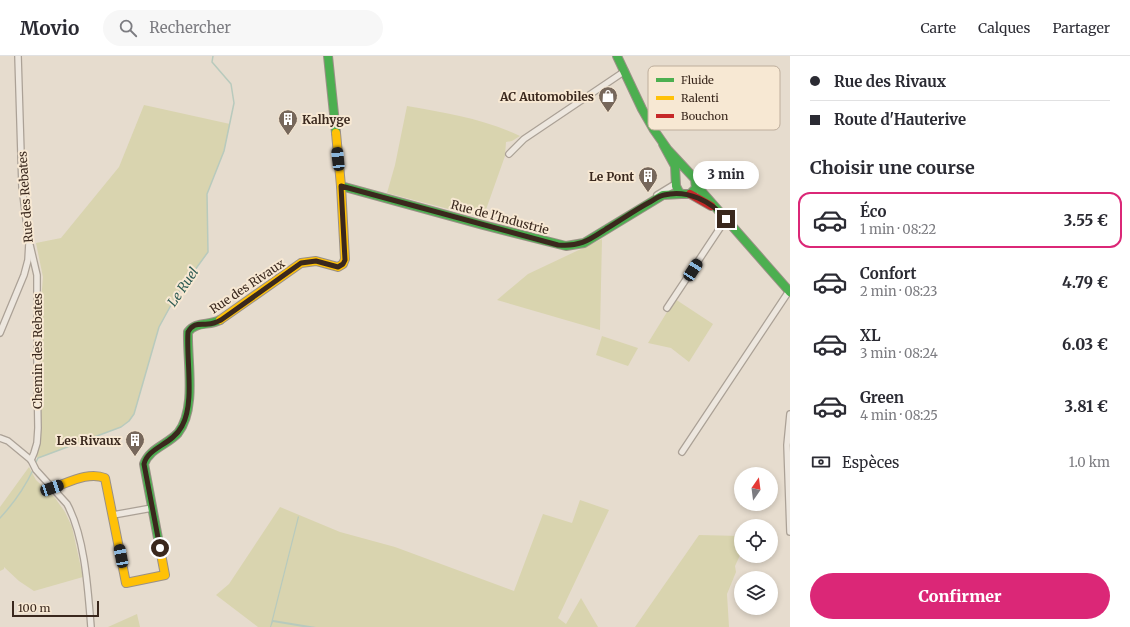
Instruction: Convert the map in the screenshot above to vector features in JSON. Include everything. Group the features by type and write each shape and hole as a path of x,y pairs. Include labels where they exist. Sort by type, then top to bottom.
{"street":[{"name":"Rue des Rebates","path":"0,333 24,275 28,260 29,243 22,187 18,56"},
{"path":"328,56 341,186"},
{"path":"618,56 648,120"},
{"path":"509,154 524,139 625,71"},
{"path":"654,130 674,164 676,170 676,190 681,194 690,194 699,198 724,216"},
{"path":"663,144 695,179 696,185 789,291 682,452"},
{"path":"676,182 678,177 684,174 690,175"},
{"name":"Rue de l'Industrie","path":"645,205 660,192 676,182"},
{"path":"690,194 696,185"},
{"name":"Rue de l'Industrie","path":"341,186 566,246 584,243 663,195 681,194"},
{"name":"Rue des Rivaux","path":"113,515 126,583 165,575 144,464 151,452 169,442 178,434 185,418 189,397 188,334 191,327 195,324 208,324 221,320 301,263 316,261 338,267 343,264 345,260 341,186"},
{"path":"667,308 724,216"},
{"name":"Chemin des Rebates","path":"29,243 37,276 38,428 37,443 31,460"},
{"path":"790,414 787,445 790,532"},
{"path":"0,438 14,445 31,460 36,470 67,504 76,524 84,562 92,627"},
{"path":"52,488 91,475 101,475 106,481 113,515 152,508"}],"shaded area":[{"path":"144,105 230,124 224,151 207,194 208,252 176,296 159,327 134,414 129,421 121,427 38,458 34,453 38,340 43,277 36,243 61,238 119,167"},
{"path":"407,106 479,121 520,136 512,141 506,142 505,156 483,218 387,193 395,165"},
{"path":"602,239 600,330 497,300 528,274"},
{"path":"675,299 713,324 689,362 671,348 648,343"},
{"path":"602,336 638,348 628,366 596,355"},
{"path":"29,467 36,480 55,498 65,512 72,527 83,577 34,591 19,581 4,567 4,569 0,571 0,507"},
{"path":"580,500 609,510 558,618 566,624 581,598 598,627 258,627 216,595 229,584 280,507 340,532 395,547 514,591 543,514 572,523"},
{"path":"298,516 299,517 273,620 316,627 303,627 273,622 270,627"},
{"path":"699,535 734,536 734,563 736,563 736,571 734,571 734,577 727,594 729,627 635,627"},
{"path":"137,614 140,627 108,627"}],"waterway":[{"name":"Le Ruel","path":"35,464 38,458 121,427 129,421 134,414 159,327 176,296 208,252 207,194 224,151 234,103 231,84 212,62 213,56"},
{"name":"Le Ruel","path":"0,518 10,507 33,470"}],"traffic: fast":[{"path":"328,56 336,133"},
{"path":"617,56 648,120"},
{"path":"654,130 668,150 695,179 696,188 690,194 682,194 679,192 676,186 675,166 663,144"},
{"path":"696,185 790,292"},
{"path":"341,186 566,246 584,243 663,195 681,194"},
{"path":"161,554 144,464 150,454 174,437 184,423 190,384 188,332 195,326 220,320"}],"traffic: slow":[{"path":"220,320 301,263 316,261 338,267 343,264 345,259 341,186 336,133"},
{"path":"52,488 85,477 98,476 105,478 126,583 165,575 161,554"}],"traffic: jam":[{"path":"690,194 711,206"}],"place":[{"name":"AC Automobiles","path":"608,113"},
{"name":"Kalhyge","path":"288,136"},
{"name":"Le Pont","path":"648,193"},
{"name":"Les Rivaux","path":"135,457"}],"route":[{"path":"160,548 144,464 147,456 151,452 169,442 178,434 187,414 189,397 188,332 195,324 215,323 221,320 301,263 316,261 338,267 343,264 345,260 341,186 566,246 584,243 663,195 690,194 699,198 721,213 726,219"}]}
